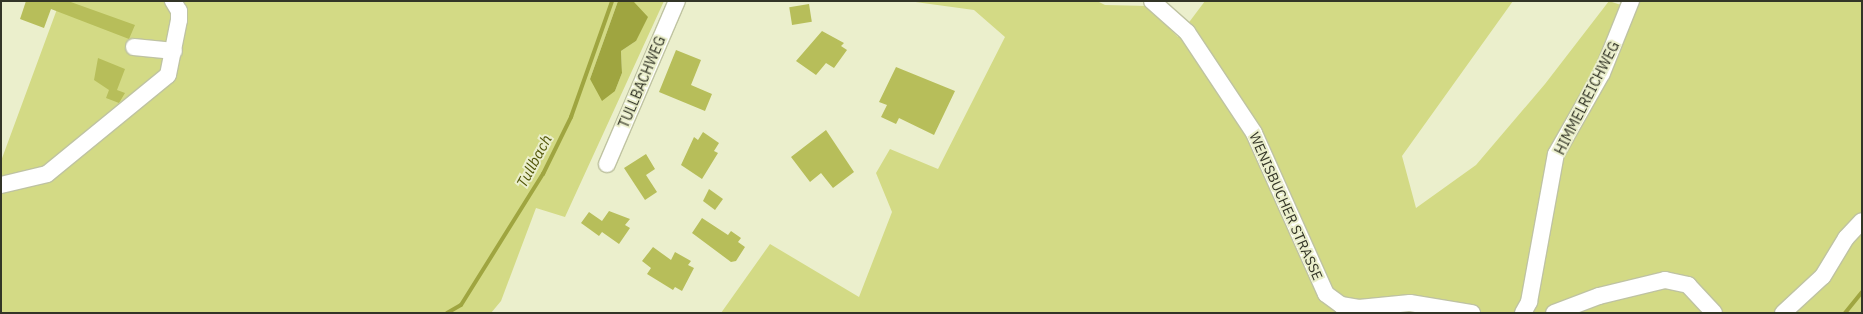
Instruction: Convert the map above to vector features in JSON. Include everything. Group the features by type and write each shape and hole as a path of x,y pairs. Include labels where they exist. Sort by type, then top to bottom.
{"street":[{"path":"1,185 47,174 168,74 174,51 179,11 173,1"},
{"name":"TULLBACHWEG","path":"607,164 677,1"},
{"name":"WENISBUCHER STRASSE","path":"1152,1 1187,32 1254,133 1326,294 1341,305 1359,308 1410,303 1472,313"},
{"name":"HIMMELREICHWEG","path":"1523,313 1529,302 1556,154 1602,73 1631,1"},
{"path":"134,46 174,51"},
{"path":"1783,313 1823,276 1846,238 1862,222"},
{"path":"1554,313 1599,296 1665,280 1688,285 1714,313"}],"shaded area":[{"path":"60,1 618,1 590,79 615,91 622,73 621,51 636,41 634,2 624,1 664,1 565,217 536,208 501,301 491,313 1,313 1,161"},
{"path":"618,1 634,2 648,17 636,41 621,51 622,73 615,91 602,101 590,79"},
{"path":"908,1 1097,1 1105,5 1148,6 1178,37 1205,1 1513,1 1402,156 1416,208 1476,165 1545,84 1609,1 1636,10 1639,1 1862,1 1862,313 721,313 770,244 859,297 892,212 876,173 890,149 938,169 1005,37 974,10"}],"building":[{"path":"26,1 68,1 135,25 129,39 51,9 44,28 20,19"},
{"path":"809,4 812,22 792,25 789,7"},
{"path":"822,31 844,43 841,46 847,50 834,68 826,63 816,75 796,61"},
{"path":"676,50 701,60 691,85 712,94 705,111 659,92"},
{"path":"98,58 125,69 117,90 125,93 119,103 106,98 109,90 94,80"},
{"path":"896,67 955,91 934,135 899,118 896,124 881,117 887,105 879,102"},
{"path":"826,130 854,172 833,188 821,173 810,182 791,157"},
{"path":"703,132 719,143 714,151 718,153 702,179 681,165 694,137 698,140"},
{"path":"646,154 655,169 646,175 657,192 645,200 624,168"},
{"path":"709,189 723,199 715,210 703,201"},
{"path":"609,211 630,219 625,225 630,228 619,244 602,232 599,236 581,223 589,212 602,221"},
{"path":"702,218 728,235 731,231 741,238 738,242 745,247 736,261 731,262 692,233"},
{"path":"653,247 671,260 675,252 691,261 688,265 694,268 682,291 675,287 673,290 647,274 651,268 642,261"}],"waterway":[{"name":"Tullbach","path":"447,313 461,305 543,174 571,117 612,1"},
{"path":"1845,313 1862,292"}]}
